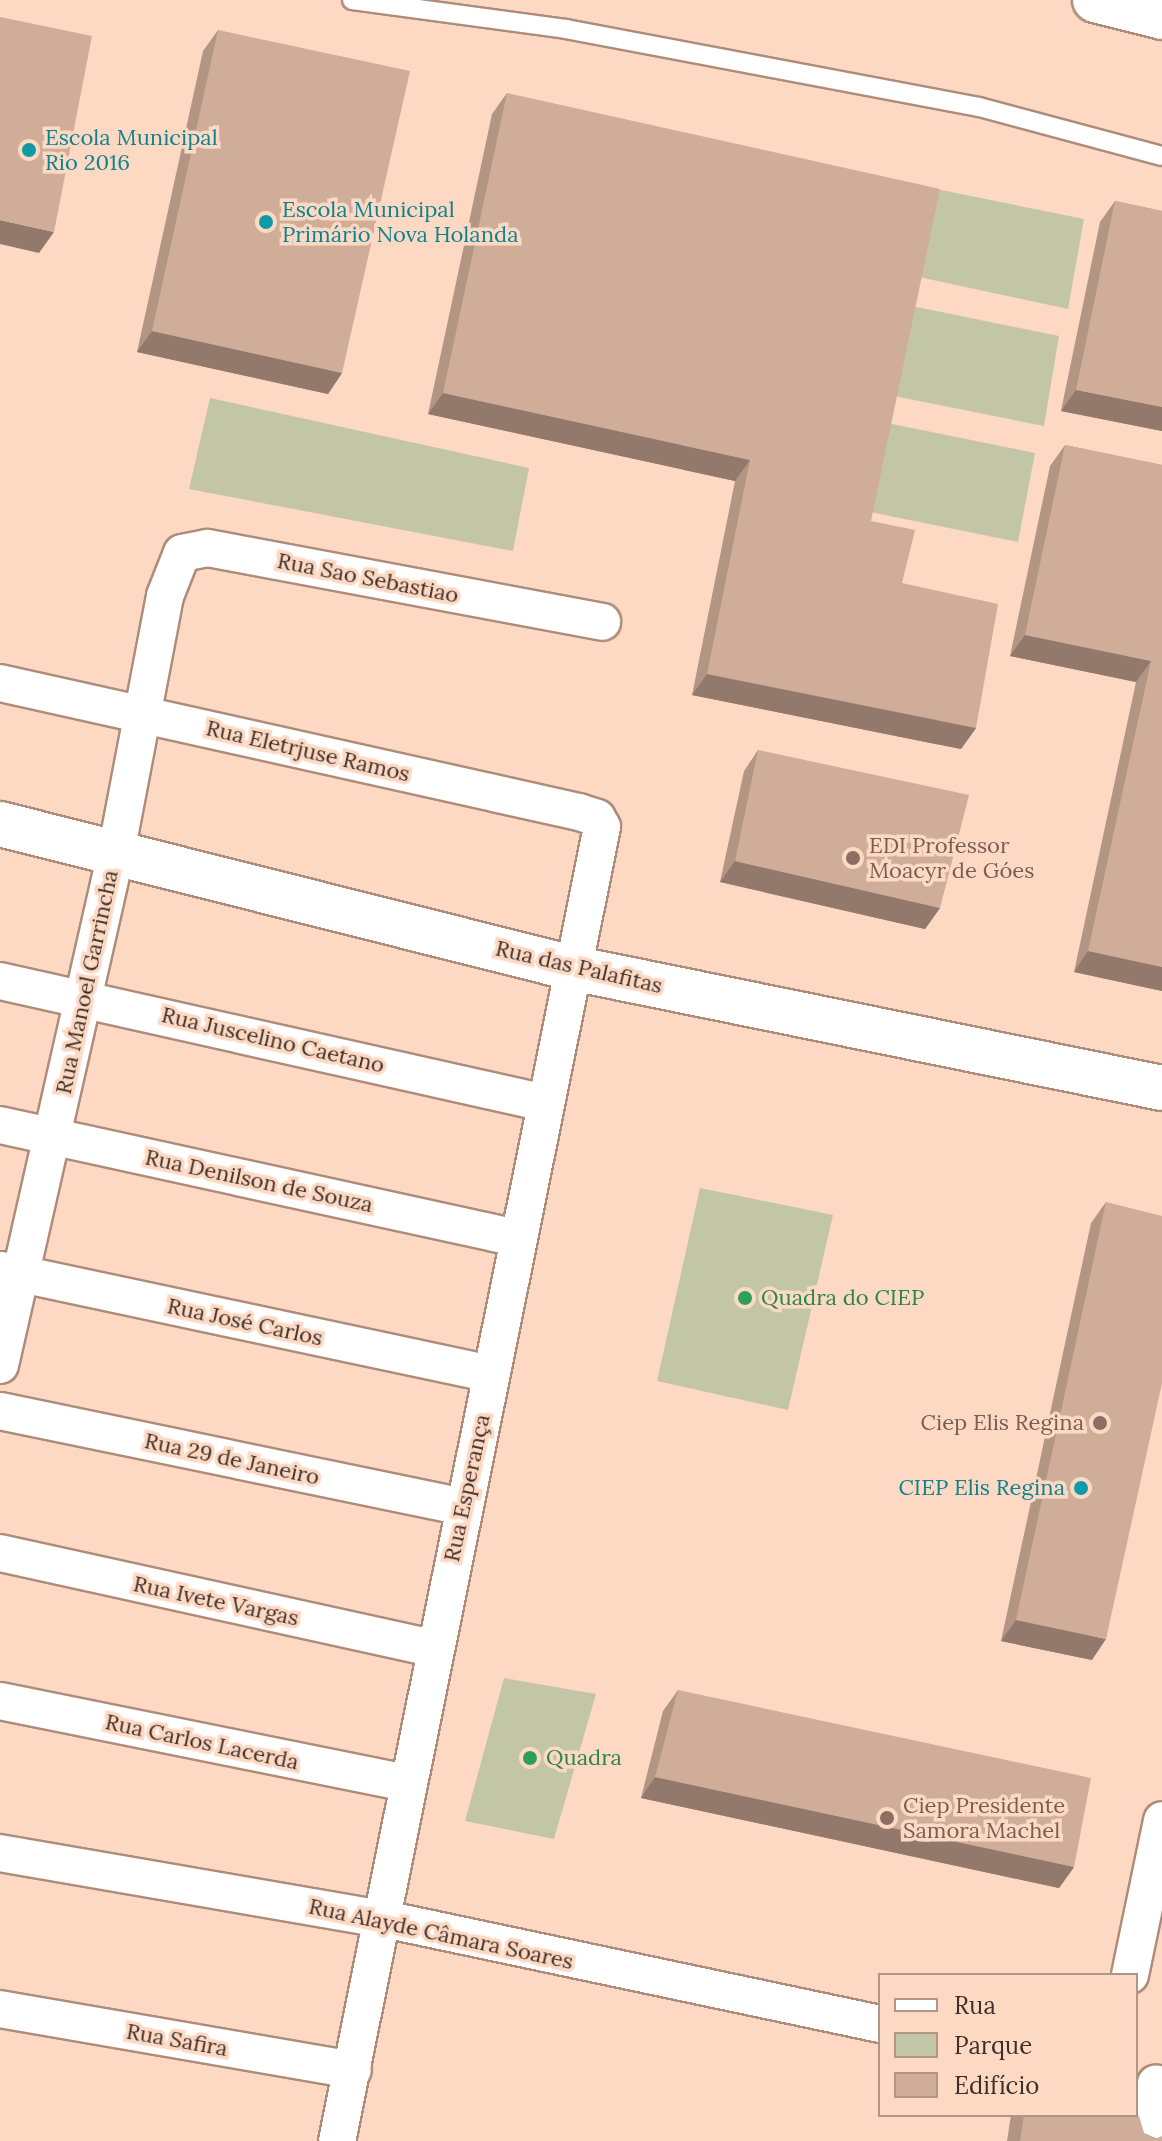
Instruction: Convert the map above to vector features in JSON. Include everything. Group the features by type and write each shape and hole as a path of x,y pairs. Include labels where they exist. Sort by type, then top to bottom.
{"main road":[{"path":"1095,0 1162,17"},
{"name":"Rua das Palafitas","path":"0,824 572,968 1162,1088"}],"street":[{"name":"Rua Sao Sebastiao","path":"165,596 182,553 208,548 602,622"},
{"name":"Rua Manoel Garrincha","path":"0,1365 11,1272 53,1136 145,715 165,596"},
{"name":"Rua Eletrjuse Ramos","path":"0,683 579,812 597,818 601,835"},
{"name":"Rua Esperança","path":"337,2141 384,1919 405,1783 601,835"},
{"name":"Rua Juscelino Caetano","path":"0,981 83,997 545,1103"},
{"name":"Rua Denilson de Souza","path":"0,1125 517,1238"},
{"name":"Rua José Carlos","path":"11,1272 490,1374"},
{"name":"Rua 29 de Janeiro","path":"0,1411 463,1507"},
{"name":"Rua Ivete Vargas","path":"0,1553 433,1648"},
{"name":"Rua Carlos Lacerda","path":"0,1701 405,1783"},
{"path":"1130,1973 1162,1820"},
{"name":"Rua Alayde Câmara Soares","path":"0,1853 384,1919 878,2024"},
{"name":"Rua Safira","path":"0,2009 353,2070"},
{"path":"1143,2141 1151,2082"}],"lane":[{"path":"352,0 566,29 979,107 1162,156"}],"green space":[{"path":"936,189 1084,219 1068,309 919,277"},
{"path":"912,306 1059,336 1044,426 894,396"},
{"path":"210,398 529,468 513,551 189,489"},
{"path":"887,423 1035,453 1018,542 870,512"},
{"name":"Quadra do CIEP","path":"700,1188 833,1215 788,1410 657,1381"},
{"name":"Quadra","path":"504,1678 596,1694 554,1839 465,1821"}],"building":[{"name":"Escola Municipal Rio 2016","path":"0,17 92,36 54,232 0,220"},
{"name":"Escola Municipal Primário Nova Holanda","path":"218,30 410,71 342,373 152,331"},
{"path":"507,93 940,189 871,521 915,530 902,583 998,604 976,728 707,674 750,460 443,393"},
{"path":"1115,201 1162,211 1162,407 1076,390"},
{"path":"1065,445 1162,465 1162,967 1088,951 1151,661 1025,635"},
{"name":"EDI Professor Moacyr de Góes","path":"758,750 969,795 940,908 735,861"},
{"name":"CIEP Elis Regina","path":"1106,1202 1162,1216 1162,1383 1106,1639 1016,1620"},
{"path":"678,1690 1091,1778 1074,1867 655,1777"},
{"path":"1138,2116 1144,2133 1155,2139 1162,2136 1162,2141 1020,2141 1024,2117"}],"place":[{"name":"Escola Municipal Rio 2016","path":"29,150"},
{"name":"Escola Municipal Primário Nova Holanda","path":"266,222"},
{"name":"EDI Professor Moacyr de Góes","path":"853,858"},
{"name":"Quadra do CIEP","path":"745,1298"},
{"name":"Ciep Elis Regina","path":"1100,1423"},
{"name":"CIEP Elis Regina","path":"1081,1488"},
{"name":"Quadra","path":"530,1758"},
{"name":"Ciep Presidente Samora Machel","path":"887,1818"}]}
